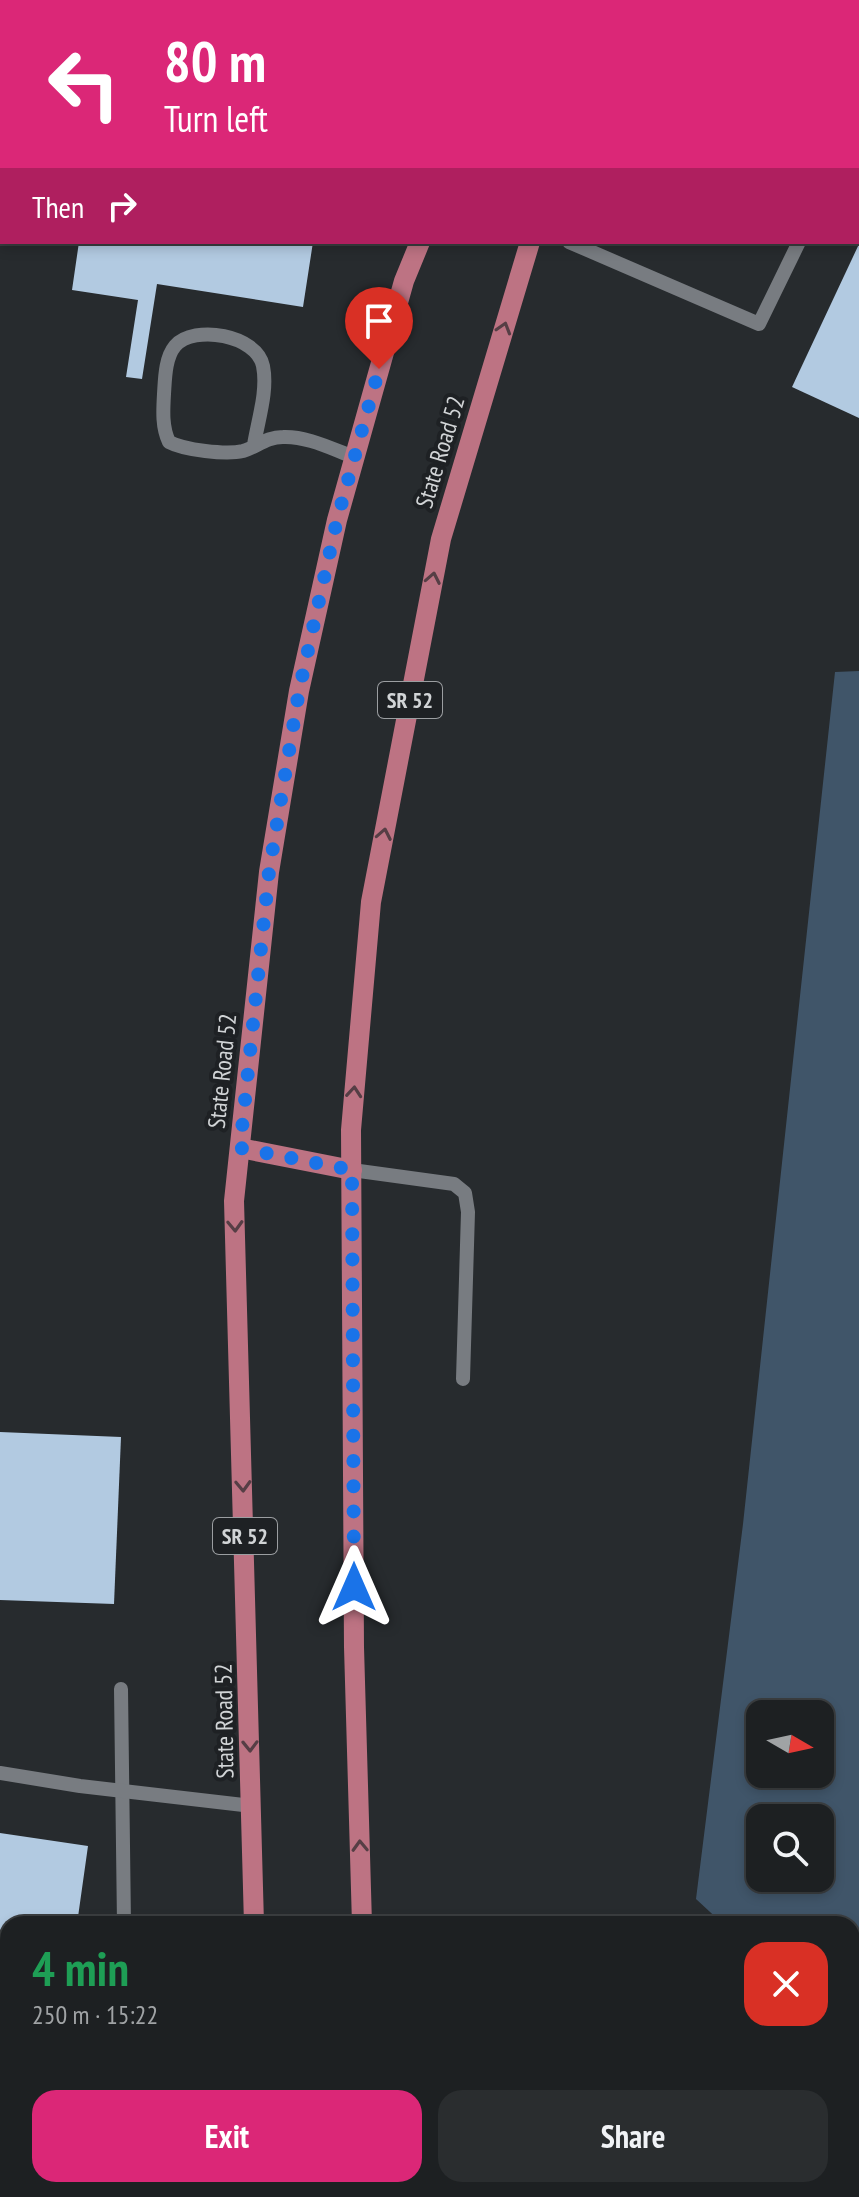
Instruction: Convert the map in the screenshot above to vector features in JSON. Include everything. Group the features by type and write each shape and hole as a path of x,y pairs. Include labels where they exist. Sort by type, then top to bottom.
{"main road":[{"name":"State Road 52","path":"254,1916 234,1201 269,872 299,691 337,520 404,281 419,244"},
{"name":"State Road 52","path":"362,1916 354,1647 351,1130 371,902 441,539 529,244"},
{"path":"240,1148 352,1170"}],"lane":[{"path":"574,244 759,324 798,244"},
{"path":"254,445 264,377 263,363 258,353 239,340 218,335 193,336 182,340 170,354 165,378 164,431 169,442 192,449 232,453 246,451 265,439 293,437 354,457"},
{"path":"352,1170 454,1184 465,1193 468,1212 463,1379"},
{"path":"121,1689 124,1916"},
{"path":"0,1773 252,1806"}],"water":[{"path":"859,671 859,1916 714,1916 696,1899 743,1524 835,672"}],"building":[{"path":"79,244 313,244 303,307 157,284 142,379 126,377 138,300 72,290"},
{"path":"859,244 859,418 792,387"},
{"path":"0,1432 121,1437 114,1604 0,1600"},
{"path":"0,1833 88,1846 78,1916 0,1916"}],"route":[{"path":"354,1587 352,1170 240,1148 269,872 299,691 337,520 379,369"}]}
